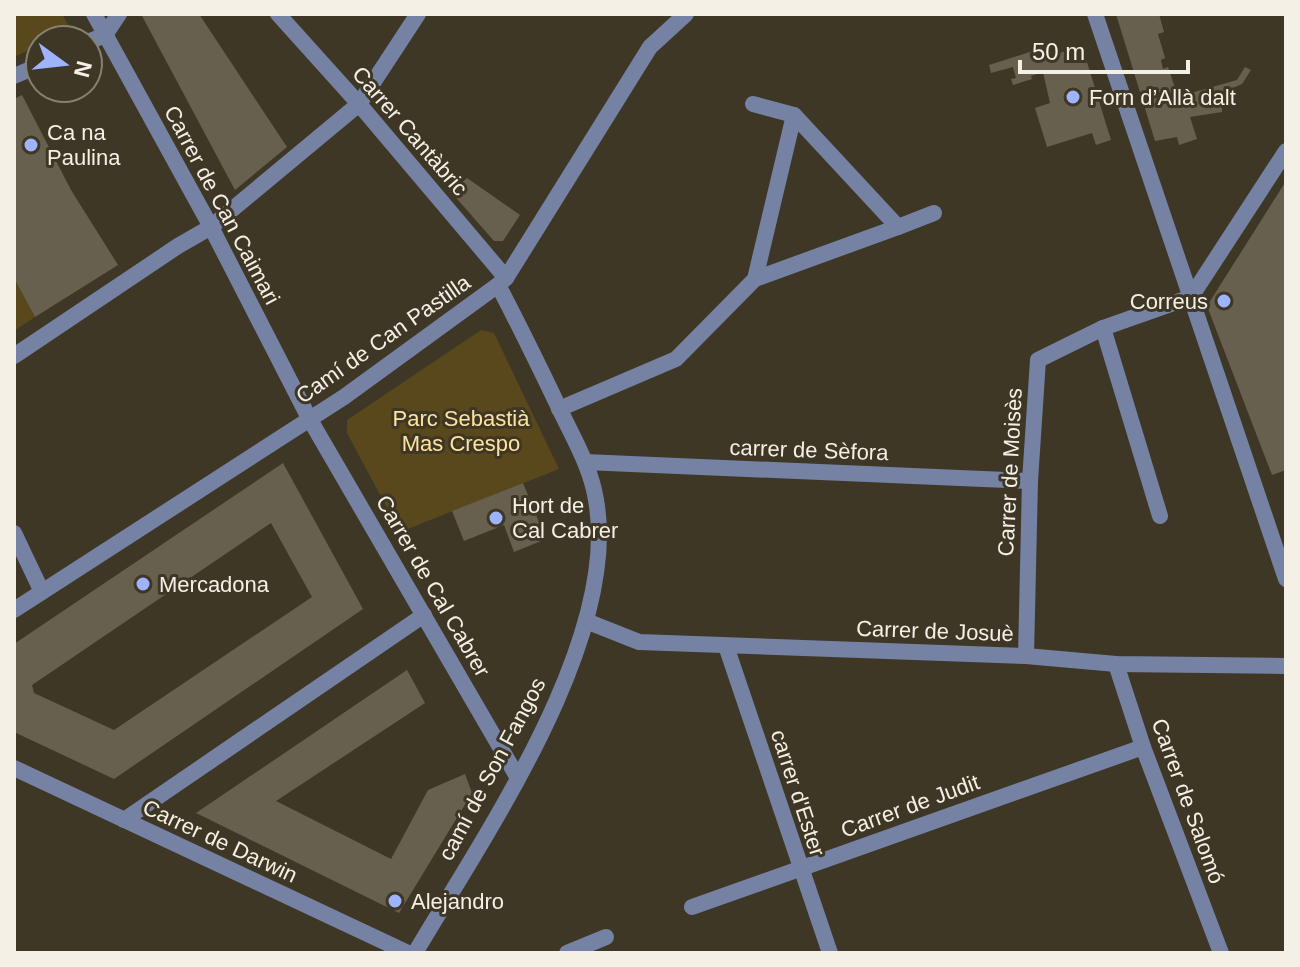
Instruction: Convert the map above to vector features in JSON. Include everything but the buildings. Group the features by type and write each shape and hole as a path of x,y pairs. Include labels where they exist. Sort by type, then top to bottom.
{"street":[{"name":"Carrer de Can Caimari","path":"94,14 211,227 309,418"},
{"path":"105,35 119,14"},
{"name":"Carrer Cantàbric","path":"278,14 359,104 502,282"},
{"path":"14,356 211,227 359,104 418,14"},
{"name":"Camí de Can Pastilla","path":"14,610 344,397 502,282 650,47 686,14"},
{"path":"1095,14 1286,579"},
{"path":"753,104 794,115 898,227"},
{"path":"755,279 794,115"},
{"path":"1191,297 1286,151"},
{"path":"559,409 676,359 755,279 934,213"},
{"name":"camí de Son Fangos","path":"415,953 518,778 556,704 586,621 596,577 599,532 596,499 585,462 502,282"},
{"name":"Carrer de Moisès","path":"1026,656 1030,481 1038,360 1103,328 1191,297"},
{"path":"1103,328 1160,516"},
{"name":"Carrer de Cal Cabrer","path":"309,418 518,778"},
{"name":"carrer de Sèfora","path":"585,462 1030,481"},
{"path":"14,533 42,592"},
{"path":"124,820 424,615"},
{"name":"Carrer de Josuè","path":"586,621 639,642 1026,656 1116,664 1286,666"},
{"name":"carrer d'Ester","path":"726,646 830,953"},
{"name":"Carrer de Salomó","path":"1116,664 1143,747 1220,953"},
{"name":"Carrer de Judit","path":"692,907 1143,747"},
{"name":"Carrer de Darwin","path":"14,768 408,953"},
{"path":"567,953 606,937"}],"green space":[{"path":"14,14 62,14 68,24 24,24 24,52 14,57"},
{"path":"14,278 35,317 14,331"},
{"name":"Parc Sebastià Mas Crespo","path":"481,330 494,333 559,469 400,532 347,433 347,420"}],"place":[{"name":"Forn d’Allà dalt","path":"1073,97"},
{"name":"Ca na Paulina","path":"31,145"},
{"name":"Correus","path":"1224,301"},
{"name":"Hort de Cal Cabrer","path":"496,518"},
{"name":"Mercadona","path":"143,584"},
{"name":"Alejandro","path":"395,901"}]}
